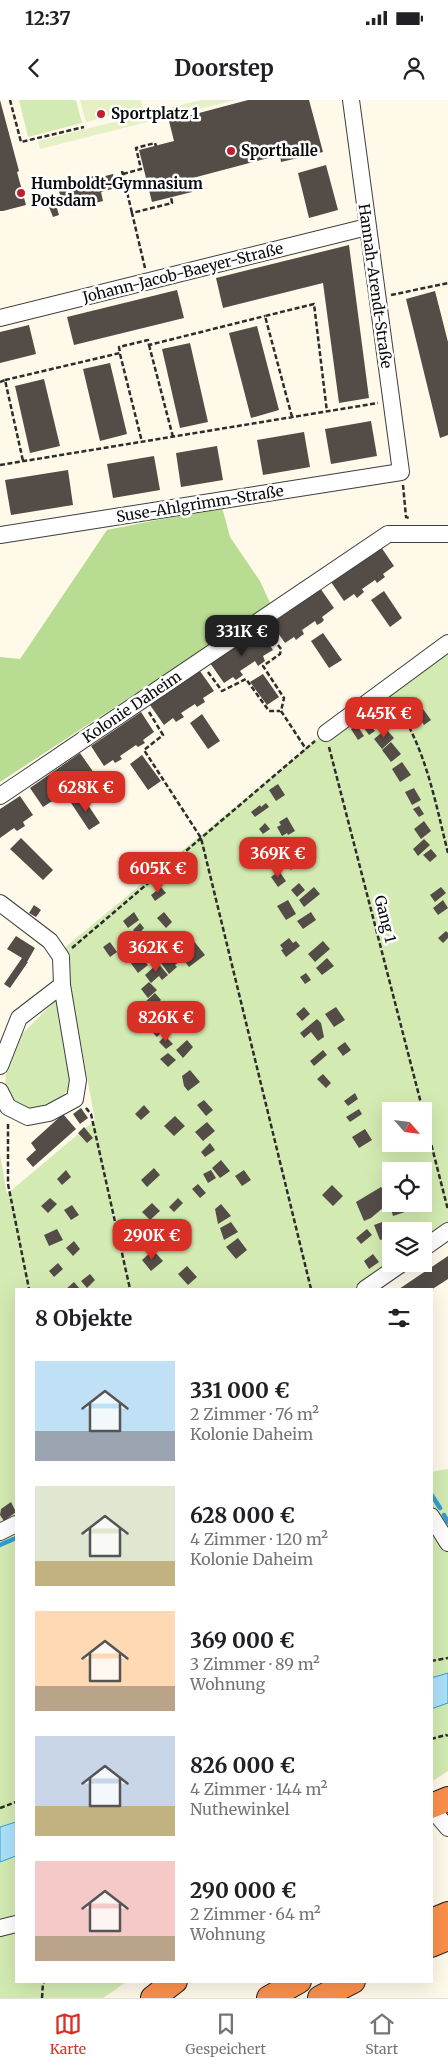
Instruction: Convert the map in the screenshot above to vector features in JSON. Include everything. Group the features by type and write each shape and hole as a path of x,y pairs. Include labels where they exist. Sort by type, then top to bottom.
{"highway":[{"path":"433,1806 448,1799"},
{"path":"433,1920 448,1914"},
{"path":"433,1944 448,1938"},
{"path":"153,1998 173,1983"},
{"path":"269,1998 295,1983"},
{"path":"320,1998 349,1983"}],"street":[{"name":"Hannah-Arendt-Straße","path":"351,100 401,472"},
{"name":"Johann-Jacob-Baeyer-Straße","path":"0,318 367,227"},
{"name":"Suse-Ahlgrimm-Straße","path":"0,535 401,472"},
{"path":"0,530 0,535"},
{"name":"Kolonie Daheim","path":"0,796 388,534 448,534"},
{"path":"326,733 448,643"},
{"path":"0,903 50,941 61,958 62,985 78,1080 75,1099 49,1112 28,1117 8,1107 0,1091"},
{"path":"0,1066 19,1018 62,985"},
{"path":"432,1242 448,1231"},
{"path":"366,1288 389,1272"},
{"path":"433,1519 448,1543"},
{"path":"0,1532 15,1524"},
{"path":"433,1809 448,1828"},
{"path":"0,1928 15,1924"}],"path":[{"path":"10,100 21,142 84,127"},
{"path":"148,281 122,172 141,169 136,148 155,143 156,146"},
{"path":"132,213 172,203 171,197"},
{"path":"377,297 448,283"},
{"path":"150,345 314,304 327,412"},
{"path":"265,316 292,418"},
{"path":"142,442 119,347 148,340 172,437"},
{"path":"0,382 120,353"},
{"path":"5,380 23,461"},
{"path":"0,465 391,401"},
{"path":"401,472 406,510"},
{"path":"260,620 280,649 280,654 263,666 284,698 280,711"},
{"path":"200,661 222,692 246,679 269,711 280,711"},
{"path":"386,689 411,730 425,762 448,853"},
{"path":"142,700 163,735 144,750 201,838 311,1288"},
{"path":"280,711 306,750"},
{"path":"61,958 326,733"},
{"name":"Gang 1","path":"326,733 421,1102"},
{"path":"75,1099 91,1114 130,1288"},
{"path":"8,1107 8,1184 29,1288"},
{"path":"432,1147 448,1210"},
{"path":"433,1661 448,1658"},
{"path":"433,1738 447,1736"},
{"path":"0,1808 15,1802"},
{"path":"42,1998 44,1983"}],"green space":[{"path":"19,100 76,100 82,123 28,137"},
{"name":"Sportplatz 1","path":"80,100 141,100 143,108 86,122"},
{"path":"201,100 235,100 40,149 38,141"},
{"path":"222,507 230,537 260,581 271,605 0,782 0,657 20,659 107,530"},
{"path":"448,650 448,1223 432,1234 432,1222 382,1222 382,1269 355,1288 15,1288 15,1518 0,1524 0,1155 7,1194 95,1120 63,949 391,678"},
{"path":"55,1001 69,1047 72,1073 70,1084 66,1092 59,1099 33,1111 13,1102 5,1087 7,1058 24,1032"},
{"path":"448,1469 448,1673 433,1677 433,1472"},
{"path":"15,1531 15,1822 0,1827 0,1537"},
{"path":"448,1703 448,1771 433,1781 433,1708"},
{"path":"15,1856 15,1983 125,1983 103,1998 0,1998 0,1862"}],"water":[{"path":"448,1673 448,1703 433,1708 433,1677"},
{"path":"15,1822 15,1856 0,1862 0,1827"}],"building":[{"path":"0,100 26,205 3,211 0,211"},
{"name":"Sporthalle","path":"248,100 309,100 323,152 281,162 280,155 189,179 192,192 152,202 139,150 174,141 169,121"},
{"path":"326,165 338,210 309,218 298,173"},
{"path":"113,174 116,188 101,192 103,201 80,207 77,198 62,202 58,188 74,184 73,181 96,175 97,178"},
{"path":"56,205 59,215 53,217 49,207"},
{"path":"349,245 369,398 339,403 323,283 223,308 216,278"},
{"path":"177,290 184,318 74,345 67,317"},
{"path":"435,291 448,342 448,435 440,438 406,299"},
{"path":"29,325 36,354 0,363 0,332"},
{"path":"257,326 279,410 251,418 229,333"},
{"path":"190,343 208,422 180,428 162,349"},
{"path":"110,363 127,434 100,441 83,369"},
{"path":"44,379 60,446 30,453 15,386"},
{"path":"371,421 377,456 331,464 325,429"},
{"path":"304,432 310,467 263,475 257,440"},
{"path":"217,446 223,480 181,487 176,453"},
{"path":"154,456 160,490 113,498 107,464"},
{"path":"68,470 73,505 11,515 5,480"},
{"path":"381,547 394,566 383,574 385,577 377,583 375,580 362,589 364,592 357,598 354,594 344,601 331,582"},
{"path":"320,588 334,608 322,617 324,620 321,623 317,625 315,621 302,630 304,634 296,640 294,637 285,643 271,623"},
{"path":"384,591 402,618 390,627 371,600"},
{"path":"260,630 273,650 263,656 265,661 258,666 255,661 240,671 243,675 236,680 233,677 224,683 210,663"},
{"path":"323,633 342,660 329,668 311,641"},
{"path":"200,671 214,691 203,698 205,702 197,707 195,704 181,713 184,717 176,722 173,718 164,725 150,705"},
{"path":"263,674 279,697 267,705 250,682"},
{"path":"381,708 389,719 385,722 376,711"},
{"path":"423,709 431,720 424,725 417,714"},
{"path":"141,712 154,732 143,740 145,743 138,747 136,745 120,756 122,759 115,763 113,760 104,766 91,746"},
{"path":"202,714 220,741 208,749 190,723"},
{"path":"373,714 381,724 376,728 368,718"},
{"path":"367,720 375,731 369,735 361,724"},
{"path":"357,725 364,736 358,740 351,729"},
{"path":"386,729 394,738 382,749 374,739"},
{"path":"391,742 401,754 391,762 382,750"},
{"path":"80,753 94,773 84,780 87,784 79,790 75,785 64,793 68,798 60,803 57,798 43,807 30,788"},
{"path":"142,755 161,781 148,790 130,764"},
{"path":"402,762 411,775 400,782 392,769"},
{"path":"278,784 285,795 276,801 269,790"},
{"path":"414,788 421,800 412,805 405,792"},
{"path":"20,796 33,815 23,822 25,826 17,831 14,828 0,838 0,809"},
{"path":"82,796 100,823 89,830 71,803"},
{"path":"266,803 269,807 255,817 251,812"},
{"path":"419,806 424,814 419,817 413,809"},
{"path":"287,817 295,831 282,836 277,827 281,825 279,822"},
{"path":"424,821 431,831 421,839 414,829"},
{"path":"265,823 270,829 263,834 259,829"},
{"path":"267,837 277,851 268,857 258,843"},
{"path":"21,838 53,870 43,880 10,849"},
{"path":"424,839 430,845 418,856 413,849"},
{"path":"284,842 290,850 285,853 279,845"},
{"path":"431,849 437,856 430,862 423,855"},
{"path":"294,857 299,864 291,870 286,863"},
{"path":"279,871 286,881 278,887 271,877"},
{"path":"299,883 305,890 297,897 291,890"},
{"path":"161,887 166,893 155,901 151,895"},
{"path":"314,887 320,894 304,907 299,900"},
{"path":"441,887 446,893 435,902 430,895"},
{"path":"288,900 296,914 286,920 277,906"},
{"path":"443,900 448,908 438,915 433,908"},
{"path":"34,905 41,910 36,917 29,913"},
{"path":"134,912 139,920 128,928 123,921"},
{"path":"164,912 172,922 166,928 157,918"},
{"path":"311,912 316,920 303,929 297,921"},
{"path":"140,923 144,928 138,935 133,930"},
{"path":"446,931 448,938 443,943 438,938"},
{"path":"189,935 205,955 189,967 183,959 175,965 177,967 169,974 158,959"},
{"path":"16,936 35,948 10,988 4,984 22,958 7,949"},
{"path":"289,938 293,943 296,941 300,946 286,957 280,945"},
{"path":"323,941 330,949 315,962 308,954"},
{"path":"110,942 117,952 110,957 103,947"},
{"path":"136,951 148,965 138,973 127,958"},
{"path":"327,958 334,966 322,975 316,968"},
{"path":"158,963 168,975 162,980 159,976 151,983 145,975"},
{"path":"306,973 311,980 305,984 300,977"},
{"path":"149,982 157,990 148,998 141,989"},
{"path":"155,993 161,1000 150,1010 144,1003"},
{"path":"192,1001 202,1012 187,1025 179,1017 188,1009 186,1006"},
{"path":"304,1007 310,1014 302,1021 296,1014"},
{"path":"336,1007 345,1020 334,1027 325,1014"},
{"path":"156,1019 165,1029 157,1037 148,1028"},
{"path":"317,1019 321,1023 324,1037 318,1041 311,1032 304,1038 300,1033"},
{"path":"165,1036 173,1044 166,1049 159,1042"},
{"path":"187,1040 193,1047 183,1058 176,1050"},
{"path":"345,1042 351,1050 343,1056 337,1048"},
{"path":"323,1050 327,1055 314,1066 310,1061"},
{"path":"168,1053 176,1060 168,1067 160,1059"},
{"path":"190,1070 200,1082 188,1091 184,1086 182,1076"},
{"path":"323,1074 331,1083 326,1088 317,1079"},
{"path":"355,1093 358,1099 348,1106 344,1101"},
{"path":"204,1100 213,1110 206,1116 197,1105"},
{"path":"144,1105 150,1112 141,1120 135,1114"},
{"path":"81,1108 88,1118 80,1124 73,1114"},
{"path":"359,1109 362,1114 350,1122 346,1117"},
{"path":"63,1114 76,1129 33,1167 26,1159 36,1150 31,1143"},
{"path":"175,1116 185,1126 174,1136 164,1126"},
{"path":"207,1122 215,1131 203,1141 195,1132"},
{"path":"84,1127 93,1138 87,1143 78,1133"},
{"path":"365,1129 372,1140 359,1148 352,1137"},
{"path":"210,1143 215,1150 205,1157 201,1152"},
{"path":"221,1160 230,1171 220,1178 212,1168"},
{"path":"154,1168 160,1175 147,1187 141,1180"},
{"path":"66,1170 71,1177 62,1185 57,1179"},
{"path":"211,1170 216,1178 208,1183 203,1174"},
{"path":"244,1170 251,1180 242,1186 235,1176"},
{"path":"198,1184 206,1193 200,1198 192,1189"},
{"path":"332,1185 343,1196 333,1206 322,1195"},
{"path":"381,1187 382,1188 382,1209 371,1218 364,1221 356,1202"},
{"path":"50,1198 57,1204 48,1213 41,1206"},
{"path":"178,1198 183,1203 174,1212 169,1207"},
{"path":"152,1203 160,1211 150,1220 142,1212"},
{"path":"221,1204 231,1216 218,1224 215,1209"},
{"path":"72,1205 79,1215 71,1220 64,1210"},
{"path":"392,1212 405,1212 393,1216"},
{"path":"231,1222 238,1232 224,1240 220,1228"},
{"path":"382,1222 382,1240 380,1240 374,1225"},
{"path":"57,1229 63,1240 49,1246 44,1235"},
{"path":"367,1229 372,1235 361,1244 356,1238"},
{"path":"238,1238 247,1250 236,1259 226,1247"},
{"path":"74,1241 80,1249 73,1256 66,1248"},
{"path":"153,1250 163,1261 151,1271 142,1260"},
{"path":"373,1254 379,1262 369,1269 364,1261"},
{"path":"448,1256 448,1279 433,1288 400,1288 424,1272 432,1272 432,1267"},
{"path":"58,1263 63,1269 54,1277 49,1271"},
{"path":"187,1266 197,1277 188,1285 178,1274"},
{"path":"90,1274 95,1280 87,1288 81,1281"},
{"path":"74,1282 79,1288 67,1288"},
{"path":"11,1502 15,1513 4,1521 0,1515 1,1509"}],"waterway":[{"path":"433,1497 440,1508"},
{"path":"444,1515 448,1522"},
{"path":"0,1545 15,1538"}],"place":[{"name":"Sportplatz 1","path":"101,114"},
{"name":"Sporthalle","path":"231,151"},
{"name":"Humboldt-Gymnasium Potsdam","path":"21,193"}]}
